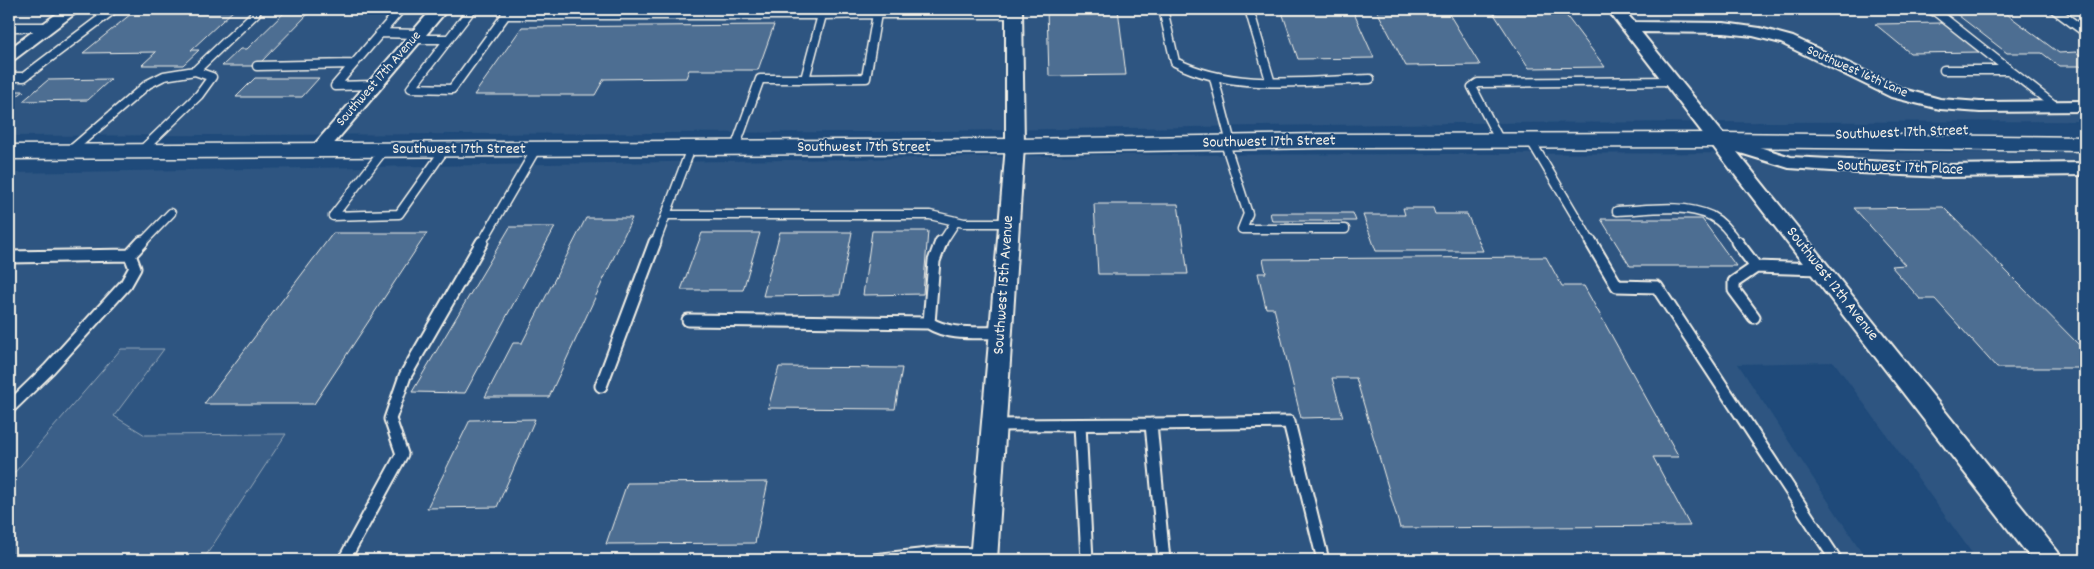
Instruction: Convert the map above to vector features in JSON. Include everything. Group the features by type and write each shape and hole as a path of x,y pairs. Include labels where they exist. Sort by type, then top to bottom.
{"main road":[{"name":"Southwest 17th Street","path":"1719,140 2085,127"},
{"name":"Southwest 17th Street","path":"9,152 1719,140 2085,144"}],"street":[{"path":"9,56 73,9"},
{"name":"Southwest 17th Avenue","path":"319,150 440,9"},
{"name":"Southwest 12th Avenue","path":"1614,9 2048,560"},
{"name":"Southwest 15th Avenue","path":"984,557 1015,146 1014,11"},
{"name":"Southwest 16th Lane","path":"1630,27 1724,28 1754,31 1787,40 1897,93 1940,104 1980,107 2085,106"},
{"name":"Southwest 17th Place","path":"1719,140 1789,162 1860,168 2084,171"}],"lane":[{"path":"9,77 24,77 114,9"},
{"path":"374,85 335,86 401,9"},
{"path":"472,9 410,88 452,89 508,12 822,15 1014,11"},
{"path":"1163,9 1175,62 1184,69 1214,78 1270,80 1370,79"},
{"path":"1248,9 1270,80"},
{"path":"1928,9 1936,12 2054,106"},
{"path":"2054,9 2085,32"},
{"path":"195,71 256,13"},
{"path":"735,148 760,79 866,78 877,14"},
{"path":"805,79 822,15"},
{"path":"9,27 48,27"},
{"path":"380,34 448,40"},
{"path":"257,66 353,64"},
{"path":"1944,70 2009,70"},
{"path":"70,151 148,84 164,76 195,71 212,77 199,95 141,151"},
{"path":"1214,78 1228,143 1248,214 1242,229 1344,229"},
{"path":"1500,141 1472,87 1478,83 1672,81"},
{"path":"1531,141 1617,286 1657,287 1836,560"},
{"path":"601,386 691,148"},
{"path":"384,150 333,216 399,214 445,149"},
{"path":"344,560 402,454 394,435 390,418 406,376 536,149"},
{"path":"1617,211 1688,211 1704,213 1719,221 1756,268"},
{"path":"9,257 130,255 170,213"},
{"path":"666,215 900,214 930,215 964,223 1009,223"},
{"path":"929,322 934,261 941,243 956,221"},
{"path":"9,408 49,370 126,284 135,268 130,255"},
{"path":"1754,317 1734,290 1734,282 1756,268 1820,270"},
{"path":"688,320 929,322 935,328 965,332 1001,333"},
{"path":"994,425 1289,422 1323,560"},
{"path":"1151,424 1164,560"},
{"path":"1080,425 1087,560"},
{"path":"873,560 938,553 984,557"}],"shaded area":[{"path":"9,9 2085,9 2085,101 1974,102 1937,98 1899,89 1791,38 1751,26 1720,24 1728,33 1755,35 1783,44 1944,109 1985,113 2085,112 2085,121 1459,123 870,132 9,136"},
{"path":"2085,152 2085,560 1977,560 1834,362 1738,364 1867,560 203,560 285,434 145,435 114,416 163,349 121,349 9,479 9,173 1093,155"},
{"path":"121,349 164,349 114,416 145,435 286,434 203,560 9,560 9,479"}],"building":[{"path":"137,9 235,9 191,50 199,50 183,65 142,65 156,52 83,53"},
{"path":"288,9 313,9 257,66 222,66 240,49 247,49"},
{"path":"1047,9 1118,9 1126,75 1049,76"},
{"path":"1281,9 1352,9 1374,58 1298,59"},
{"path":"1376,9 1446,9 1480,65 1406,66"},
{"path":"1950,9 2000,9 2059,53 2076,52 2085,59 2085,66 2059,66 2042,53 2007,53"},
{"path":"1494,14 1565,14 1605,67 1529,68"},
{"path":"1943,23 1981,52 1910,53 1875,24"},
{"path":"774,25 758,70 689,70 686,78 604,79 595,95 474,95 522,27"},
{"path":"255,78 319,78 302,97 236,97"},
{"path":"111,79 88,100 23,101 48,80"},
{"path":"9,91 24,91 12,100 9,100"},
{"path":"1094,204 1178,204 1188,274 1098,274"},
{"path":"1943,207 2085,351 2085,368 1997,368 1935,299 1920,299 1891,266 1905,265 1854,208"},
{"path":"1403,208 1433,208 1435,214 1467,214 1483,251 1376,251 1363,215 1405,215"},
{"path":"1270,213 1353,213 1356,221 1272,221"},
{"path":"586,218 632,218 549,397 485,397 513,343 522,343"},
{"path":"1601,219 1702,219 1736,266 1630,266"},
{"path":"510,227 555,227 465,393 412,392"},
{"path":"872,231 928,231 923,294 863,295"},
{"path":"780,232 852,232 840,295 763,296"},
{"path":"333,233 427,233 314,404 204,404"},
{"path":"702,233 760,233 743,290 681,290"},
{"path":"1546,257 1562,286 1584,286 1679,457 1653,457 1690,526 1400,528 1356,378 1332,378 1343,417 1301,418 1274,308 1266,308 1258,273 1266,273 1263,259"},
{"path":"779,367 902,368 895,409 768,408"},
{"path":"535,419 497,507 427,508 470,420"},
{"path":"768,482 755,543 606,544 627,483"}]}
